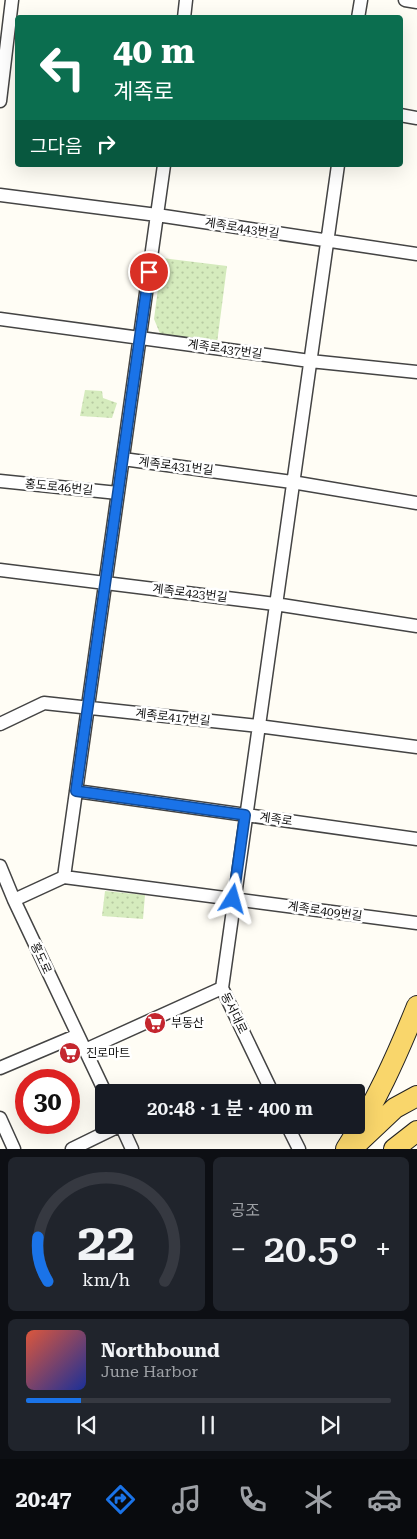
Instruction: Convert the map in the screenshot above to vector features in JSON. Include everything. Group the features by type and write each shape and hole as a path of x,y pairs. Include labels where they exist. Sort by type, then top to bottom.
{"main road":[{"path":"346,1149 367,1116 392,1067 417,1006"},
{"path":"352,1149 395,1108 417,1096"},
{"path":"394,1149 417,1131"}],"street":[{"path":"0,100 12,56 12,0"},
{"path":"184,15 186,0"},
{"path":"358,15 361,0"},
{"path":"405,0 417,2"},
{"path":"403,116 417,118"},
{"path":"140,338 164,167"},
{"path":"233,899 338,167"},
{"name":"계족로443번길","path":"0,195 157,215 417,254"},
{"name":"계족로437번길","path":"0,319 310,361 417,372"},
{"name":"계족로431번길","path":"140,338 123,459 292,482 417,503"},
{"path":"14,900 64,877 123,459"},
{"name":"홍도로46번길","path":"0,481 118,493"},
{"name":"계족로423번길","path":"0,570 275,604 417,626"},
{"name":"계족로417번길","path":"0,724 44,702 258,726 417,747"},
{"name":"계족로","path":"76,791 417,839"},
{"name":"홍도로","path":"0,866 14,900 101,1084"},
{"name":"계족로409번길","path":"64,877 417,924"},
{"name":"동서대로","path":"233,899 222,988 268,1084"},
{"path":"85,1050 222,988"},
{"path":"0,1068 78,1035"},
{"path":"0,1118 14,1149"},
{"path":"72,1149 103,1134"},
{"path":"125,1134 132,1149"},
{"path":"292,1134 299,1149"}],"green space":[{"path":"162,258 227,266 217,343 161,336 154,319"},
{"path":"85,390 102,391 103,398 117,403 112,418 80,416"},
{"path":"105,891 145,895 143,919 102,916"}],"place":[{"name":"부동산","path":"155,1023"},
{"name":"진로마트","path":"70,1053"}],"route":[{"path":"149,272 76,791 245,815 233,899"}]}
